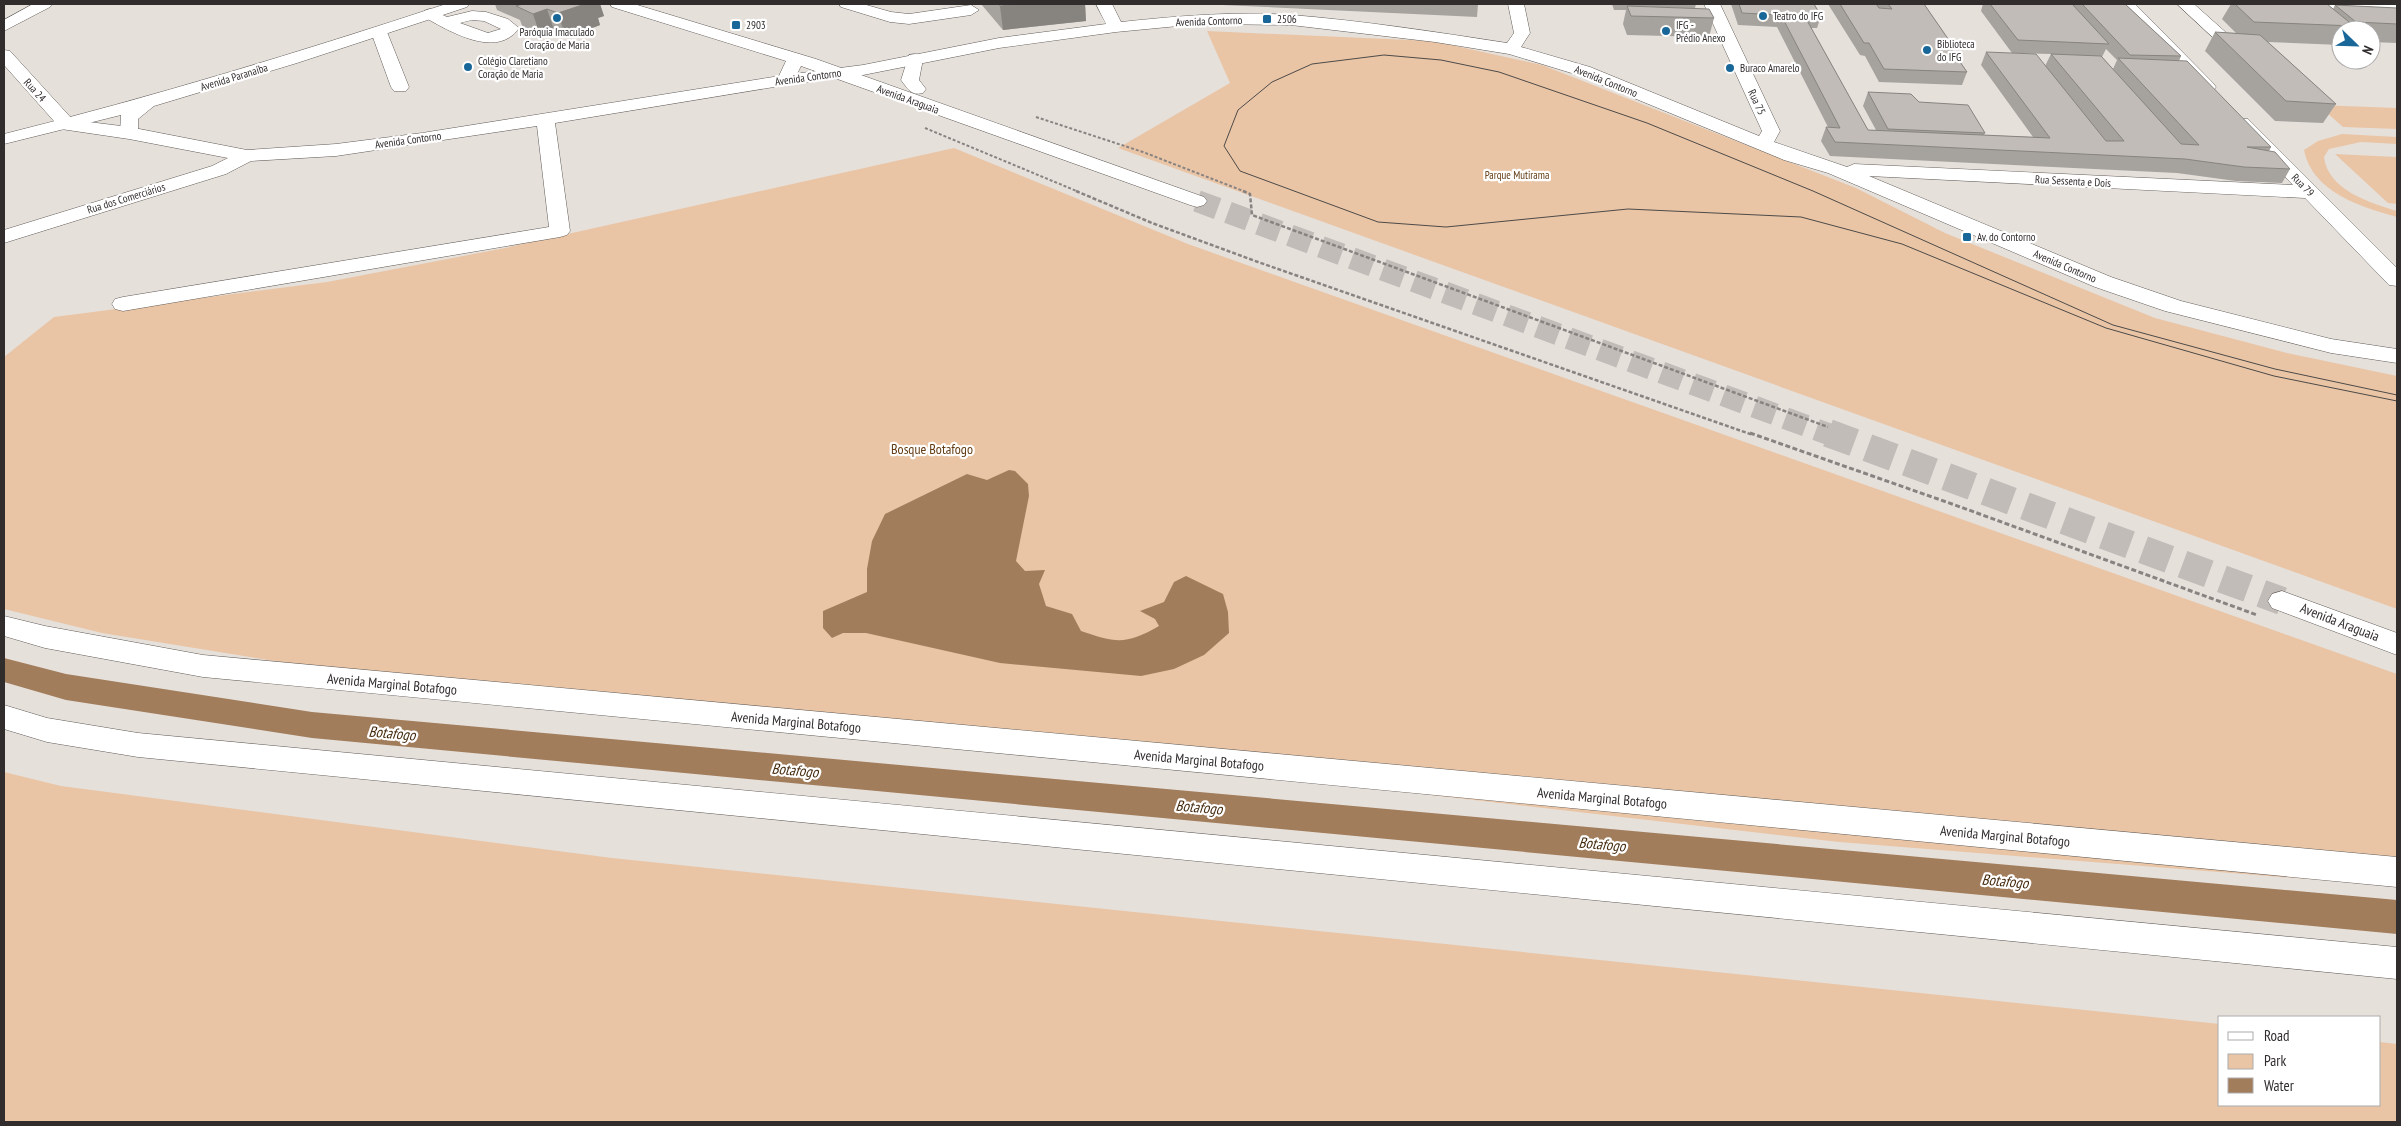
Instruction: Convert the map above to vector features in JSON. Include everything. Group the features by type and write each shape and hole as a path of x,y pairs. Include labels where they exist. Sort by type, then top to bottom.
{"street":[{"path":"4,26 44,4"},
{"name":"Avenida Paranaíba","path":"4,139 66,125 147,103 379,32 461,4"},
{"name":"Avenida Araguaia","path":"618,4 795,59 1204,196 917,89 671,4"},
{"path":"847,4 890,17 909,19 968,7 990,32"},
{"path":"1104,4 1116,27"},
{"path":"1511,49 1522,33 1516,4"},
{"name":"Rua 75","path":"1712,4 1771,131 1763,145"},
{"name":"Rua 79","path":"2126,4 2397,280"},
{"path":"2185,4 2226,41 2267,47"},
{"path":"2276,4 2397,9"},
{"path":"430,14 446,23"},
{"name":"Avenida Contorno","path":"66,125 129,132 247,156 336,150 422,139 786,80 863,70 915,59 990,32 1116,27 1200,19 1291,20 1511,49 1584,71 1763,145 1836,169 2103,282 2219,319 2331,346 2397,356"},
{"path":"379,32 400,87"},
{"name":"Rua 24","path":"4,55 66,125"},
{"path":"786,80 795,59"},
{"path":"915,59 910,80 917,89"},
{"path":"129,132 130,117 147,103"},
{"path":"124,304 560,231 545,118"},
{"name":"Rua dos Comerciários","path":"4,237 220,170 247,156"},
{"name":"Rua Sessenta e Dois","path":"1836,169 2310,192"},
{"name":"Avenida Araguaia","path":"2278,600 2397,624"},
{"name":"Avenida Araguaia","path":"2278,600 2397,644"},
{"name":"Avenida Marginal Botafogo","path":"4,626 46,637 204,666 2397,872"},
{"path":"4,717 47,730 138,745 2397,963"}],"path":[{"path":"1036,117 1143,152 1250,194 1252,215 1828,427"},
{"path":"922,127 1143,219 1258,262 1955,505 2278,600"}],"green space":[{"name":"Parque Mutirama","path":"1207,31 1433,41 1542,65 1856,188 1945,233 2155,318 2287,353 2397,376 2397,609 1118,148 1230,83"},
{"path":"2318,105 2397,108 2397,129 2343,127"},
{"path":"2342,134 2397,137 2397,144 2361,142 2329,149 2324,157 2327,168 2333,178 2342,186 2363,199 2397,211 2397,217 2368,208 2340,195 2327,187 2309,165 2304,150 2318,141"},
{"name":"Bosque Botafogo","path":"954,148 1188,244 2397,674 2397,886 1839,842 1031,749 532,695 274,661 102,633 4,609 4,357 54,317 327,282 505,248"},
{"path":"2335,154 2397,157 2397,204 2388,203"},
{"path":"4,772 61,786 612,858 2218,1024 2218,1106 2381,1106 2381,1042 2397,1044 2397,1122 4,1122"}],"water":[{"path":"1009,470 1015,471 1028,484 1029,496 1016,561 1025,571 1045,570 1039,584 1046,606 1072,614 1081,631 1112,640 1129,639 1159,626 1155,619 1140,611 1164,602 1174,582 1186,576 1223,594 1228,612 1229,633 1204,655 1174,669 1141,676 1000,663 866,633 843,633 832,638 823,628 823,611 867,592 867,569 872,541 885,514 967,474 987,480"}],"building":[{"path":"523,4 585,4 558,13 547,9 533,14 516,6"},
{"path":"999,4 1019,4 1000,6"},
{"path":"1739,4 1814,4 1821,16 1804,15 1868,130 2050,138 1986,52 2036,54 2106,141 2124,141 2051,54 2101,56 2181,144 2199,145 2118,58 2187,61 2271,147 2247,147 2275,152 2290,169 2244,167 2185,159 1835,142 1826,127 1840,128 1781,15 1742,13"},
{"path":"1840,4 1876,4 1879,8 1892,9 1888,4 1924,4 1953,46 1949,46 1967,72 1884,69 1869,43 1864,43"},
{"path":"1990,4 2072,4 2109,44 2018,40"},
{"path":"2082,4 2125,4 2181,56 2130,55"},
{"path":"2235,4 2327,4 2347,20 2331,20 2331,25 2254,22"},
{"path":"2335,5 2397,8 2397,24 2381,23 2381,20 2354,20"},
{"path":"1627,6 1709,9 1714,18 1631,16"},
{"path":"2215,32 2260,35 2336,104 2286,101"},
{"path":"1868,92 1911,94 1919,102 1968,105 1985,133 1888,129"}],"waterway":[{"name":"Botafogo","path":"4,670 66,687 312,725 2397,917"}],"tunnel":[{"path":"1197,201 1831,435"},
{"path":"1828,433 2282,601"}],"tram line":[{"path":"2397,395 2275,369 2113,325 1813,191 1647,123 1499,72 1441,60 1384,55 1312,64 1272,82 1238,110 1224,146 1240,171 1378,222 1446,227 1628,209 1801,217 1902,244 2106,328 2274,376 2397,401"}],"place":[{"name":"Teatro do IFG","path":"1763,16"},
{"name":"Paróquia Imaculado Coração de Maria","path":"557,18"},
{"name":"2506","path":"1267,19"},
{"name":"2903","path":"736,25"},
{"name":"IFG - Prédio Anexo","path":"1666,31"},
{"name":"Biblioteca do IFG","path":"1927,50"},
{"name":"Colégio Claretiano Coração de Maria","path":"468,67"},
{"name":"Buraco Amarelo","path":"1730,68"},
{"name":"Av. do Contorno","path":"1967,237"}]}
